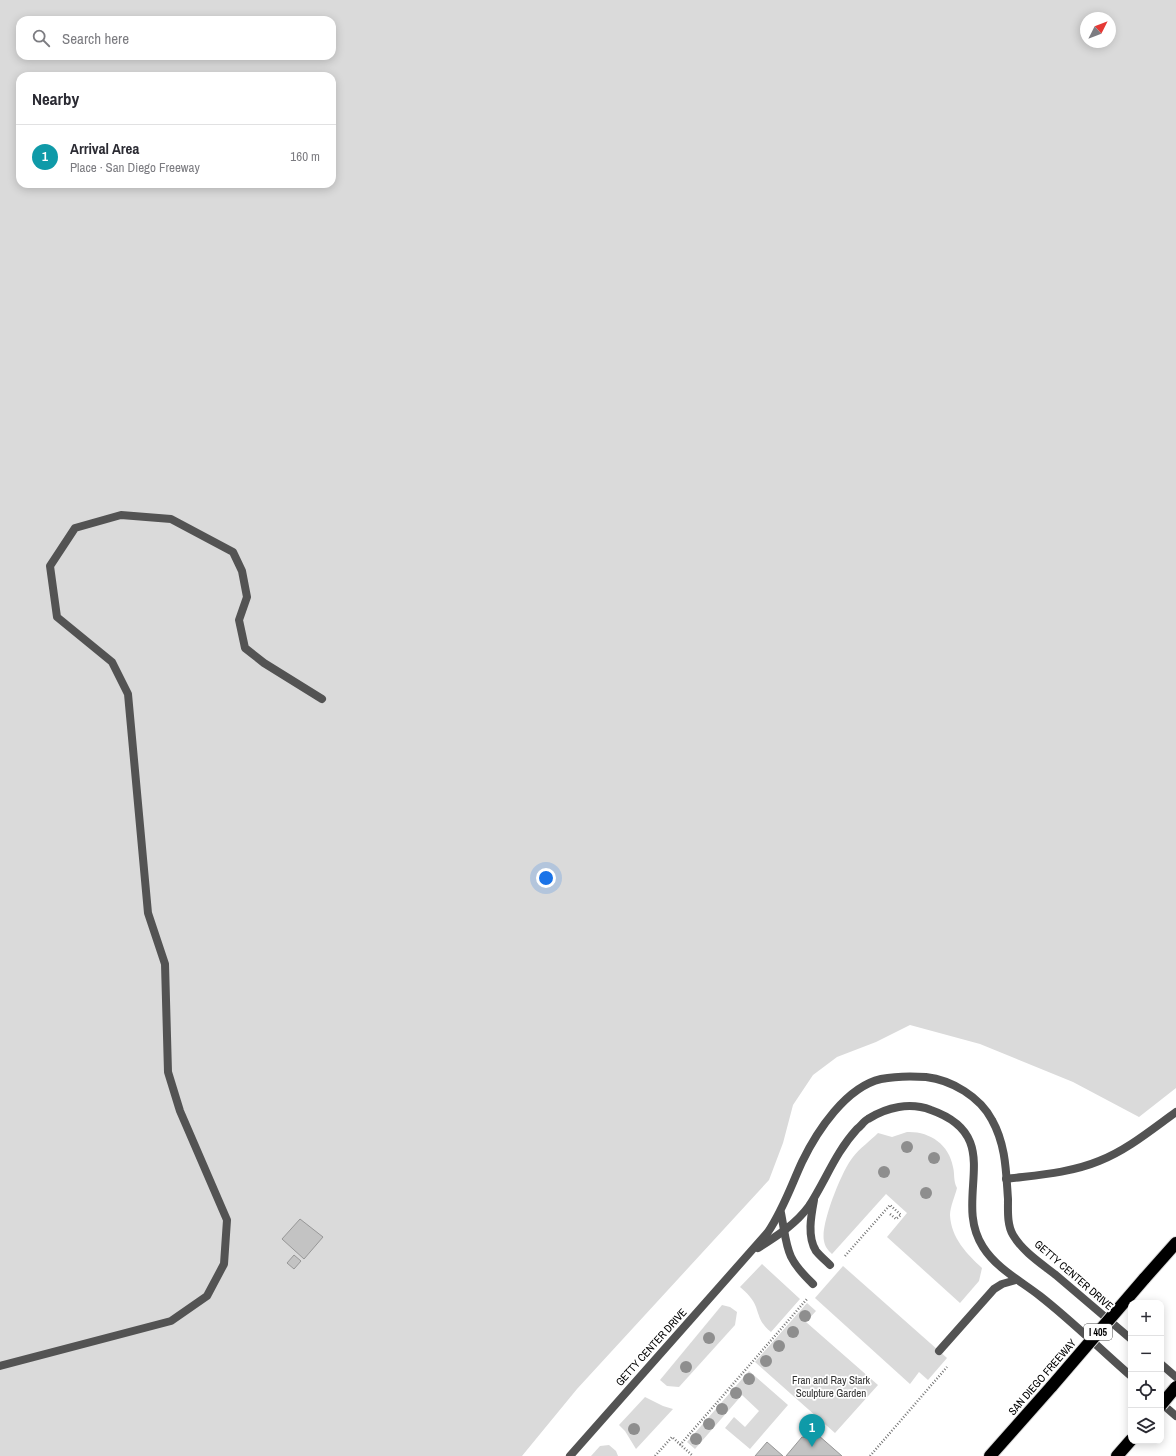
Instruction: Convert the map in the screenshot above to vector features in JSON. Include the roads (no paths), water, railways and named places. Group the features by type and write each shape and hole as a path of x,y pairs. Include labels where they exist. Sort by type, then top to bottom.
{"highway":[{"name":"SAN DIEGO FREEWAY","path":"990,1456 1176,1243"},
{"path":"1164,1401 1176,1387"}],"lane":[{"path":"0,1366 171,1321 207,1296 224,1264 226,1235 226,1220 180,1111 168,1072 165,964 148,913 128,694 112,662 56,617 50,566 75,528 121,515 171,519 233,552 242,571 248,597 239,620 244,648 264,663 322,699"},
{"name":"GETTY CENTER DRIVE","path":"570,1456 638,1377 751,1253 781,1213 803,1162 820,1130 839,1106 861,1088 880,1079 909,1076 936,1078 958,1086 977,1101 992,1119 1003,1144 1009,1220 1013,1234 1029,1253 1128,1336"},
{"name":"GETTY CENTER DRIVE","path":"751,1253 784,1232 808,1208 834,1160 849,1139 867,1120 886,1110 907,1106 924,1107 943,1114 957,1124 969,1137 974,1155 975,1172 971,1214 983,1247 1016,1280 1040,1296 1128,1373"},
{"path":"1006,1179 1067,1171 1099,1161 1131,1145 1176,1112"},
{"path":"815,1196 810,1230 812,1240 816,1251 830,1265"},
{"path":"781,1213 786,1246 790,1256 796,1268 813,1284"},
{"path":"939,1351 994,1289 1002,1284 1016,1280"},
{"path":"1164,1367 1176,1377"},
{"path":"1164,1406 1176,1416"}],"place":[{"name":"Arrival Area","path":"812,1447"}],"park label":[{"name":"Fran and Ray Stark Sculpture Garden","path":"831,1386"}]}
